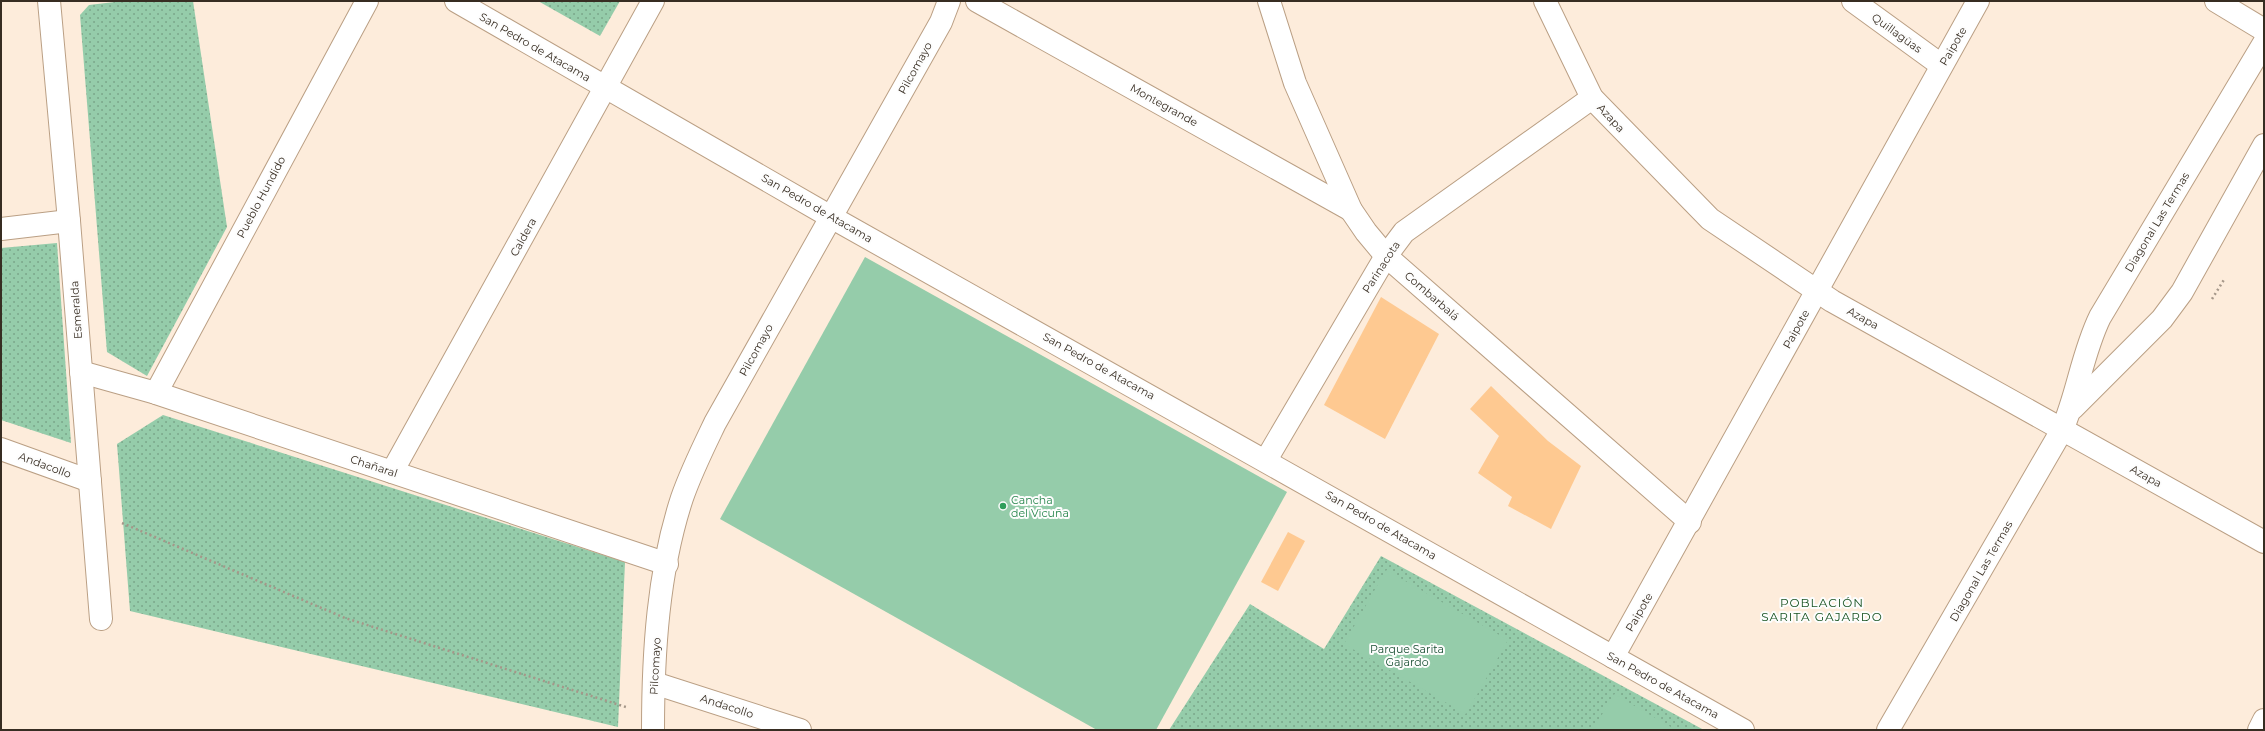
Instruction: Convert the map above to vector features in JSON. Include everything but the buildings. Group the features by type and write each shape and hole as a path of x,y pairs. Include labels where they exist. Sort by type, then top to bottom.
{"street":[{"name":"Esmeralda","path":"49,1 70,221 101,619"},
{"name":"Pueblo Hundido","path":"156,393 367,1"},
{"name":"San Pedro de Atacama","path":"456,1 831,217 1266,460 1743,730"},
{"name":"Caldera","path":"392,472 654,1"},
{"name":"Pilcomayo","path":"653,723 658,621 667,564 682,499 697,460 719,416 941,22 949,1"},
{"name":"Montegrande","path":"977,1 1351,210"},
{"name":"Combarbalá","path":"1269,1 1295,83 1351,210 1366,232 1386,256 1690,522"},
{"name":"Azapa","path":"1545,1 1592,98 1710,219 1817,291 2062,430 2264,542"},
{"name":"Quillagüas","path":"1853,1 1941,65"},
{"name":"Paipote","path":"1614,657 1690,522 1941,65 1978,1"},
{"path":"2216,1 2264,30"},
{"name":"Diagonal Las Termas","path":"1888,730 2062,430 2078,386 2082,361 2090,338 2100,318 2264,43"},
{"name":"Parinacota","path":"1266,460 1386,256 1404,232 1592,98"},
{"name":"Diagonal Las Termas","path":"2070,410 2162,319 2182,292 2264,146"},
{"path":"1,229 70,221"},
{"name":"Chañaral","path":"81,372 156,393 667,564"},
{"name":"Andacollo","path":"1,449 90,481"},
{"name":"Andacollo","path":"654,683 800,730"},
{"path":"2259,730 2264,720"}],"path":[{"path":"92,510 345,618 653,723"}],"green space":[{"path":"123,1 193,1 227,227 147,376 107,352 80,15 89,5"},
{"path":"538,1 620,1 600,36"},
{"path":"57,243 71,443 1,420 1,248"},
{"name":"Cancha del Vicuña","path":"865,257 1287,492 1156,730 1097,730 720,519"},
{"path":"163,415 625,562 618,727 130,611 117,444"},
{"name":"Parque Sarita Gajardo","path":"1381,556 1704,730 1169,730 1250,604 1324,649"},
{"path":"1386,570 1508,640 1466,714 1344,644"},
{"path":"1614,694 1676,730 1593,730"}],"place":[{"name":"Cancha del Vicuña","path":"1003,506"}],"district":[{"name":"POBLACIÓN SARITA GAJARDO","path":"1822,610"}]}
